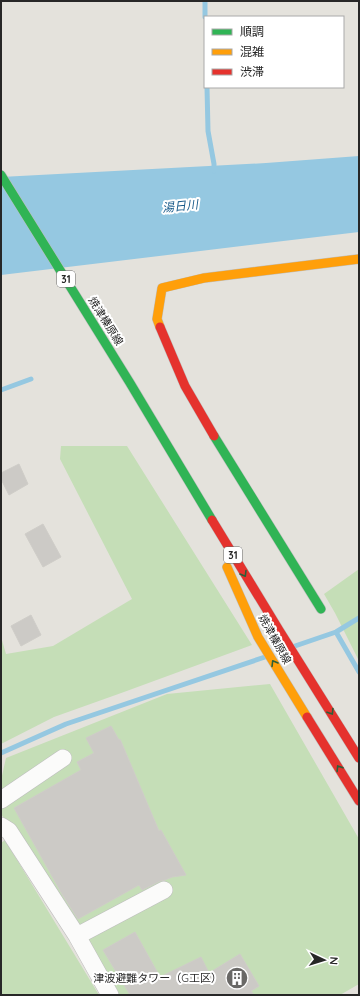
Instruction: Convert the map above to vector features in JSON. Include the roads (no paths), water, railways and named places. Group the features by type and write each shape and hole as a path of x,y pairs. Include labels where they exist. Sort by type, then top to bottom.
{"main road":[{"name":"焼津榛原線","path":"1,175 359,758"},
{"path":"321,609 185,386 157,319 162,288 204,278 359,259"},
{"name":"焼津榛原線","path":"188,480 217,545"},
{"name":"焼津榛原線","path":"223,559 258,637 359,801"}],"street":[{"path":"1,800 63,758"},
{"path":"1,826 9,831 77,936 110,995"},
{"path":"77,936 164,890"}],"water":[{"name":"湯日川","path":"359,156 359,232 1,275 1,177 266,163"}],"waterway":[{"path":"205,1 205,16"},
{"path":"207,88 208,131 214,171"},
{"path":"1,390 31,379"},
{"path":"295,646 336,632 359,618"},
{"path":"336,632 359,672"},
{"path":"1,753 66,724 265,657"}],"place":[{"name":"津波避難タワー（G工区）","path":"237,978"}]}
